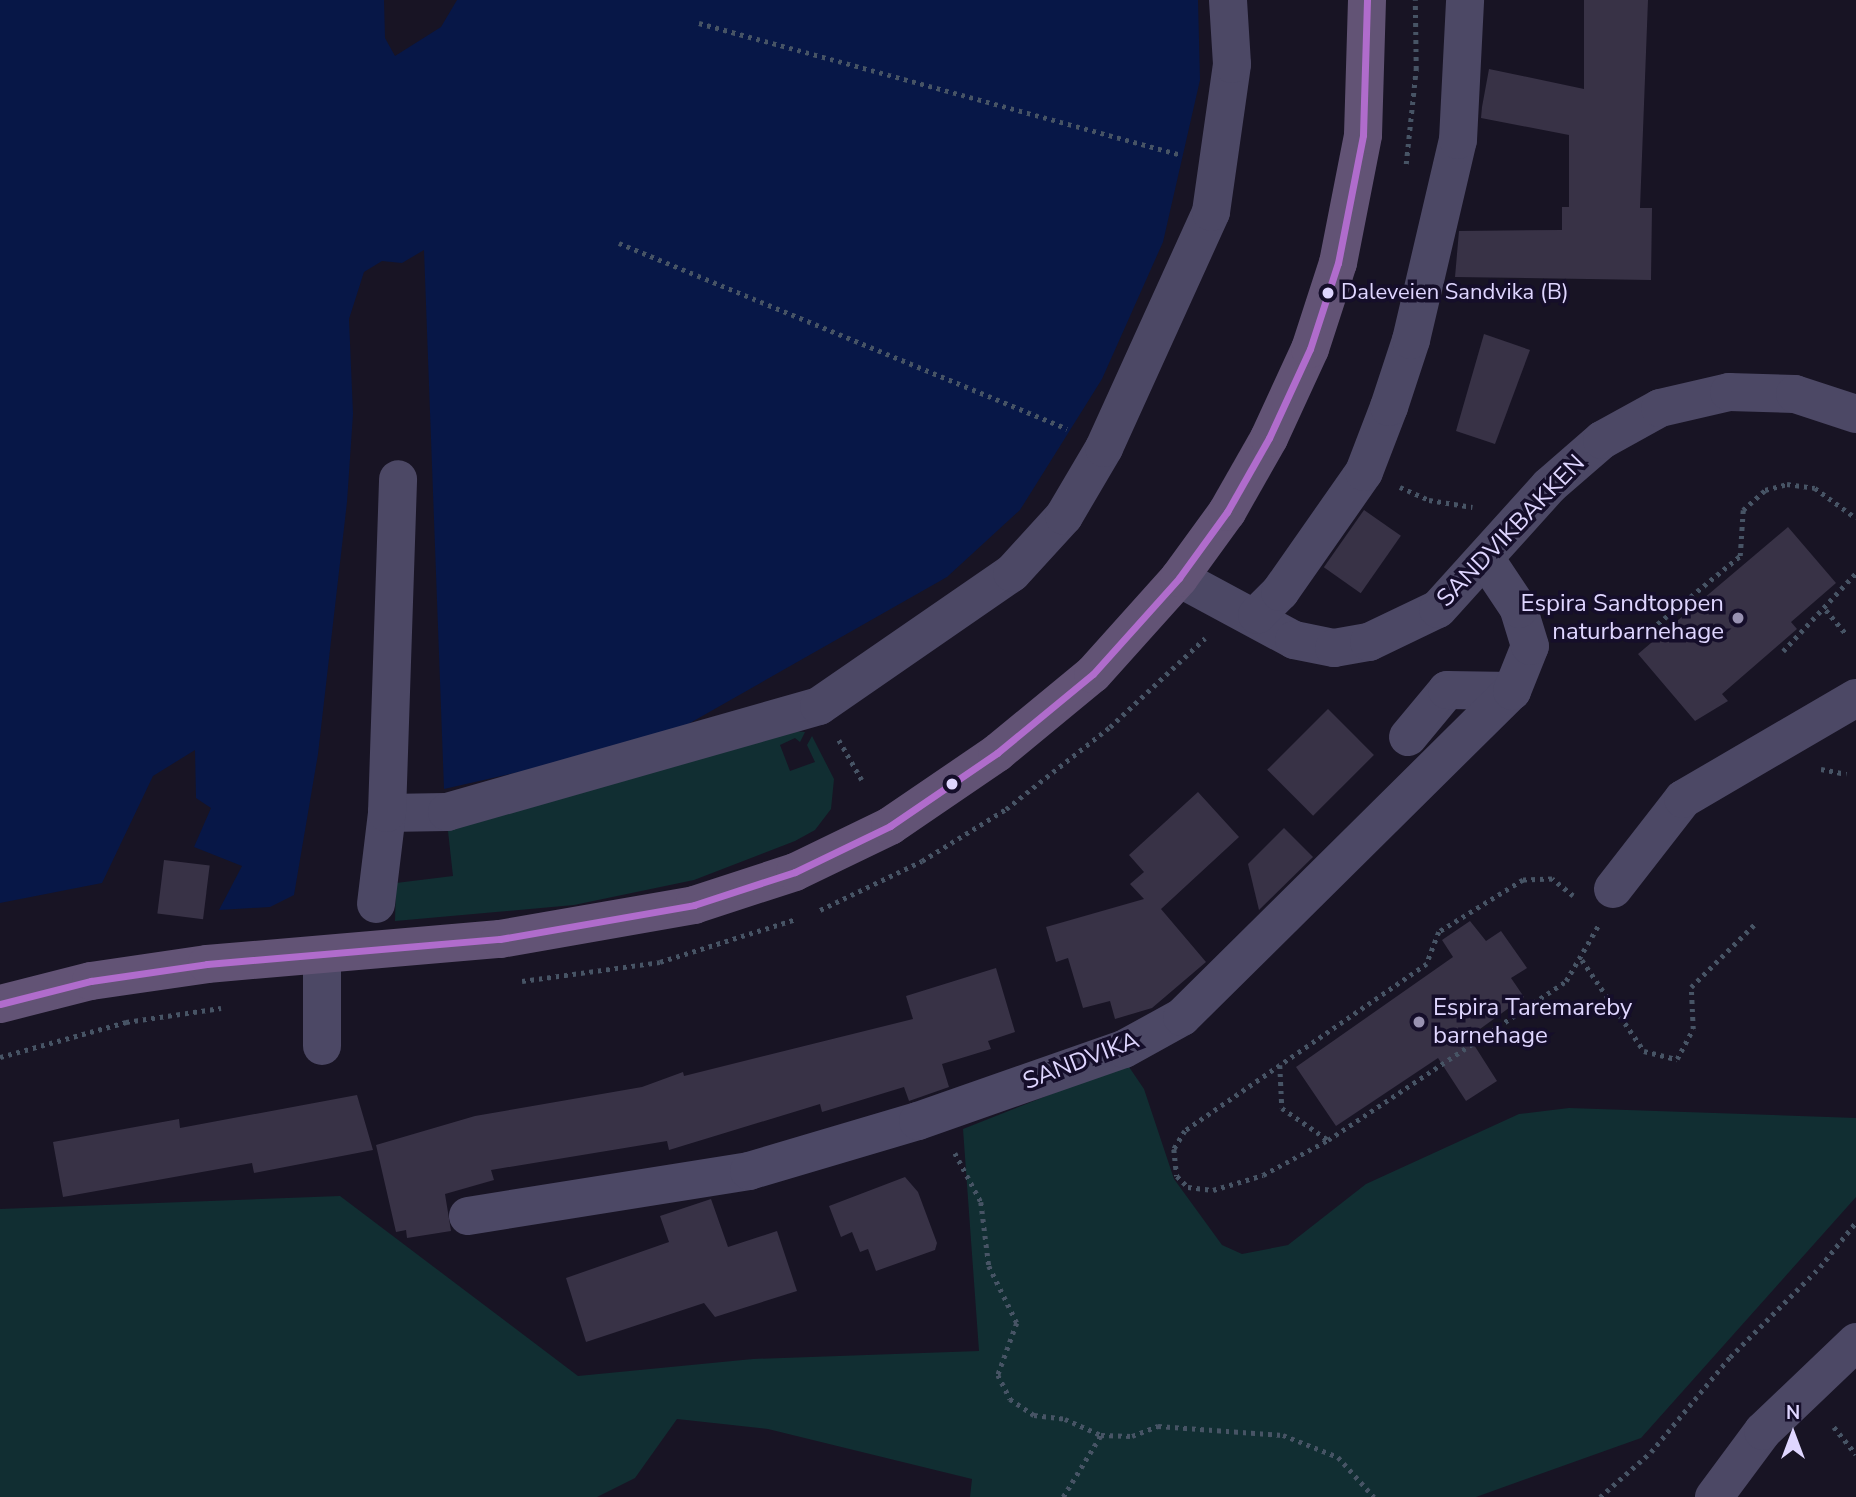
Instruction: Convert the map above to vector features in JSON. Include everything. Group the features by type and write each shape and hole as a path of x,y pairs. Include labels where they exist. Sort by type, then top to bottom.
{"main road":[{"path":"0,1004 90,981 207,964 322,955 592,926 694,905 795,872 890,827 997,753 1093,674 1179,578 1227,512 1269,438 1310,349 1338,264 1363,135 1367,0"}],"street":[{"path":"387,813 447,812 819,706 1012,573 1064,516 1104,448 1211,212 1232,64 1228,0"},
{"path":"1257,615 1280,592 1364,472 1411,340 1458,140 1465,0"},
{"name":"SANDVIKBAKKEN","path":"1179,578 1257,615 1294,639 1334,648 1369,642 1437,609 1487,561 1549,486 1602,440 1660,408 1729,392 1795,394 1854,405"},
{"path":"376,904 387,813 398,479"},
{"name":"SANDVIKA","path":"468,1216 748,1171 944,1112 1124,1049 1182,1017 1512,691 1530,646 1519,609 1487,561"},
{"path":"1408,737 1447,690 1512,691"},
{"path":"1597,896 1683,799 1856,698"},
{"path":"322,955 322,1045"},
{"path":"1714,1497 1763,1431 1856,1342"}],"path":[{"path":"699,23 1193,158"},
{"path":"619,243 1080,434"},
{"path":"1364,472 1429,500 1476,508"},
{"path":"1637,639 1740,556 1743,510 1765,490 1787,484 1815,488 1856,518"},
{"path":"1783,651 1826,610 1856,573"},
{"path":"1826,610 1845,633"},
{"path":"1813,761 1818,769 1847,774"},
{"path":"1552,879 1597,896 1582,960 1566,981 1328,1140 1263,1175 1213,1190 1188,1187 1177,1176 1174,1149 1185,1131 1427,964 1439,932 1523,880 1552,879"},
{"path":"1582,960 1644,1051 1677,1059 1693,1029 1691,987 1757,922"},
{"path":"1280,1064 1282,1108 1328,1140"},
{"path":"944,1112 951,1143 981,1202 989,1266 1017,1323 999,1375 1010,1399 1034,1415 1065,1419 1101,1435 1132,1436 1158,1426 1283,1435 1338,1457 1374,1497"},
{"path":"1600,1497 1651,1452 1856,1222"},
{"path":"1834,1427 1856,1454"},
{"path":"1063,1497 1101,1435"}],"green space":[{"path":"778,730 805,732 800,742 795,738 780,745 790,771 815,762 807,745 812,736 834,779 831,809 815,830 795,841 694,880 574,905 395,921 396,883 453,876 447,822"},
{"path":"1127,1064 1144,1089 1174,1179 1222,1245 1242,1254 1288,1245 1366,1184 1519,1114 1569,1108 1856,1118 1856,1197 1641,1438 1476,1497 970,1497 972,1479 768,1429 677,1419 635,1478 597,1497 0,1497 0,1209 340,1196 578,1376 753,1359 979,1351 963,1129"}],"water":[{"path":"0,0 384,0 385,38 395,56 441,27 457,0 1198,0 1200,80 1163,242 1102,379 1020,510 947,577 660,740 444,789 424,250 402,263 382,261 364,272 349,319 353,414 347,502 318,754 294,895 270,907 219,910 242,866 194,847 211,808 196,798 195,750 153,776 102,883 0,903"}],"building":[{"path":"1584,0 1648,0 1640,208 1652,208 1651,280 1455,277 1459,231 1562,230 1562,207 1569,207 1569,135 1481,118 1482,107 1489,69 1584,89"},
{"path":"1484,334 1530,350 1495,444 1456,431"},
{"path":"1364,510 1401,536 1361,593 1324,567"},
{"path":"1788,527 1836,583 1791,622 1797,629 1722,694 1728,701 1695,721 1638,654"},
{"path":"1328,709 1374,755 1313,816 1267,770"},
{"path":"1198,792 1239,837 1161,909 1206,962 1152,1008 1115,1019 1110,1001 1083,1008 1068,958 1056,962 1046,927 1144,899 1130,884 1144,872 1129,855"},
{"path":"1284,828 1313,857 1259,910 1248,864"},
{"path":"164,860 210,866 203,919 157,914"},
{"path":"1470,921 1486,941 1501,931 1527,968 1511,978 1524,997 1469,1037 1497,1081 1466,1101 1438,1058 1336,1126 1296,1067 1453,957 1442,940"},
{"path":"996,968 1015,1032 988,1041 991,1049 942,1064 949,1087 909,1101 904,1087 822,1112 820,1104 669,1150 667,1141 491,1170 494,1180 445,1194 451,1231 407,1238 406,1230 396,1232 376,1145 475,1116 642,1087 683,1072 684,1076 913,1019 906,996"},
{"path":"357,1095 373,1150 254,1173 252,1163 63,1197 53,1142 179,1119 180,1128"},
{"path":"905,1177 918,1192 937,1243 935,1250 876,1271 868,1249 860,1252 852,1232 841,1237 829,1206"},
{"path":"711,1199 728,1247 777,1231 797,1291 715,1317 704,1303 586,1342 566,1278 669,1242 660,1216"}],"transit line":[{"path":"0,1004 91,981 207,964 500,939 694,905 795,872 890,826 997,753 1093,674 1179,578 1227,512 1269,438 1310,349 1338,263 1363,135 1367,0"}],"place":[{"name":"Daleveien Sandvika (B)","path":"1328,293"},
{"name":"Espira Sandtoppen naturbarnehage","path":"1738,618"},
{"name":"Espira Taremareby barnehage","path":"1419,1022"}]}
